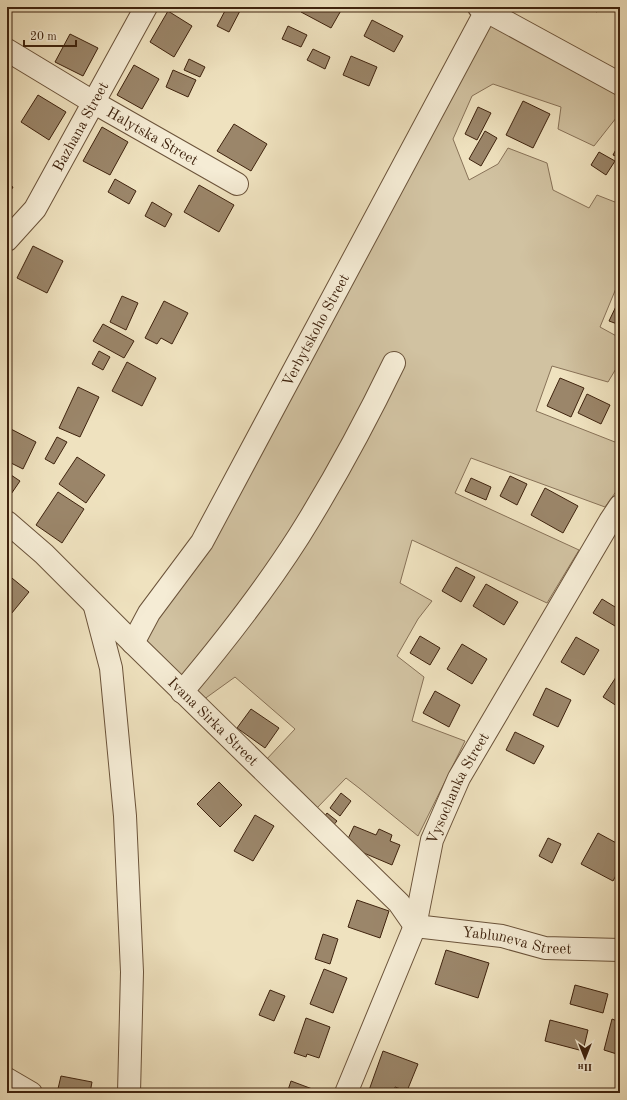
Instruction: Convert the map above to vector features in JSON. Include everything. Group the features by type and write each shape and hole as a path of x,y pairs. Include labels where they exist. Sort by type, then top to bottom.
{"street":[{"name":"Bazhana Street","path":"7,240 35,209 146,7"},
{"path":"483,9 620,84"},
{"name":"Verbytskoho Street","path":"133,643 149,613 202,542 483,9"},
{"name":"Halytska Street","path":"7,50 93,102 237,184"},
{"path":"182,692 241,619 298,537 349,452 394,363"},
{"name":"Vysochanka Street","path":"346,1093 415,926 432,840 459,778 617,518"},
{"name":"Ivana Sirka Street","path":"7,522 44,554 182,692 399,903 415,926"},
{"path":"95,606 111,668 125,816 132,972 130,1093"},
{"name":"Yabluneva Street","path":"415,926 502,936 545,948 620,950"},
{"path":"7,1079 31,1093"}],"shaded area":[{"path":"475,13 620,95 620,113 594,146 558,129 561,107 493,84 472,96 453,139 469,180 498,164 508,148 547,163 553,190 589,208 597,195 620,204 620,287 617,286 600,327 620,338 620,362 608,382 552,366 536,411 620,444 620,486 605,507 471,458 455,493 579,550 547,603 412,540 400,583 432,601 418,619 397,656 424,677 412,721 465,741 418,836 346,778 316,809 265,761 295,729 235,677 203,700 141,640"}],"building":[{"path":"227,7 242,7 229,32 217,26"},
{"path":"304,7 343,7 331,28 301,12"},
{"path":"588,7 599,7 597,12"},
{"path":"168,11 192,26 174,57 150,42"},
{"path":"372,20 403,36 394,52 364,36"},
{"path":"288,26 307,35 301,47 282,39"},
{"path":"70,34 98,48 83,76 55,62"},
{"path":"313,49 330,57 325,69 307,60"},
{"path":"351,56 377,67 369,86 343,75"},
{"path":"189,59 205,67 200,77 184,70"},
{"path":"134,65 159,79 142,109 117,95"},
{"path":"173,70 196,80 188,97 166,87"},
{"path":"38,95 66,112 49,140 21,122"},
{"path":"523,101 550,114 533,148 506,135"},
{"path":"478,107 491,113 477,140 465,134"},
{"path":"234,124 267,144 251,171 217,151"},
{"path":"102,127 128,142 110,175 83,161"},
{"path":"485,131 497,138 481,166 469,159"},
{"path":"620,142 620,158 613,155"},
{"path":"599,152 615,161 606,175 591,165"},
{"path":"115,179 136,191 129,204 108,192"},
{"path":"7,184 13,187 7,197"},
{"path":"199,185 234,205 219,232 184,212"},
{"path":"152,202 172,214 165,227 145,216"},
{"path":"33,246 63,261 47,293 17,278"},
{"path":"122,296 138,303 126,330 110,322"},
{"path":"620,298 620,325 609,321"},
{"path":"164,301 188,313 172,344 161,338 157,344 145,338"},
{"path":"103,324 134,341 124,358 93,341"},
{"path":"99,351 110,357 103,370 92,364"},
{"path":"127,362 156,378 142,406 112,391"},
{"path":"560,378 584,388 571,417 547,406"},
{"path":"78,387 99,397 80,437 59,428"},
{"path":"587,394 610,405 601,424 578,413"},
{"path":"7,427 36,442 23,469 7,461"},
{"path":"57,437 67,442 54,464 45,459"},
{"path":"77,457 105,475 86,503 59,484"},
{"path":"8,473 20,481 7,500 7,474"},
{"path":"510,476 527,484 517,505 500,496"},
{"path":"471,478 491,487 486,500 465,491"},
{"path":"545,488 578,506 563,533 531,515"},
{"path":"58,492 84,509 62,543 36,525"},
{"path":"456,567 475,577 461,602 442,591"},
{"path":"7,574 29,592 7,619"},
{"path":"486,584 518,602 504,625 473,606"},
{"path":"602,599 620,610 620,617 615,626 593,613"},
{"path":"420,636 440,648 430,665 410,653"},
{"path":"576,637 599,650 584,675 561,662"},
{"path":"462,644 487,659 472,684 447,669"},
{"path":"620,671 620,708 603,697"},
{"path":"546,688 571,700 558,727 533,715"},
{"path":"435,691 460,705 449,727 423,713"},
{"path":"251,709 279,728 265,748 237,728"},
{"path":"515,732 544,746 534,764 506,750"},
{"path":"219,782 242,805 220,827 197,804"},
{"path":"341,793 351,801 340,816 330,808"},
{"path":"327,813 337,821 331,828 321,821"},
{"path":"255,815 274,826 253,861 234,851"},
{"path":"354,826 376,835 379,829 392,835 390,841 400,845 392,865 345,845"},
{"path":"598,833 620,845 620,868 613,881 581,864"},
{"path":"548,838 561,844 552,863 539,856"},
{"path":"357,900 389,911 380,938 348,927"},
{"path":"323,934 338,939 330,964 315,959"},
{"path":"446,950 489,963 478,998 435,984"},
{"path":"324,969 347,978 333,1013 310,1004"},
{"path":"575,985 608,994 603,1013 570,1004"},
{"path":"270,990 285,996 274,1021 259,1015"},
{"path":"306,1018 330,1027 319,1058 307,1054 306,1057 294,1053"},
{"path":"612,1019 620,1022 620,1055 604,1050"},
{"path":"550,1020 588,1030 583,1051 545,1041"},
{"path":"383,1051 418,1064 407,1091 395,1087 393,1093 368,1093"},
{"path":"61,1076 92,1082 90,1093 57,1093"},
{"path":"291,1081 315,1090 313,1093 287,1093"}]}
